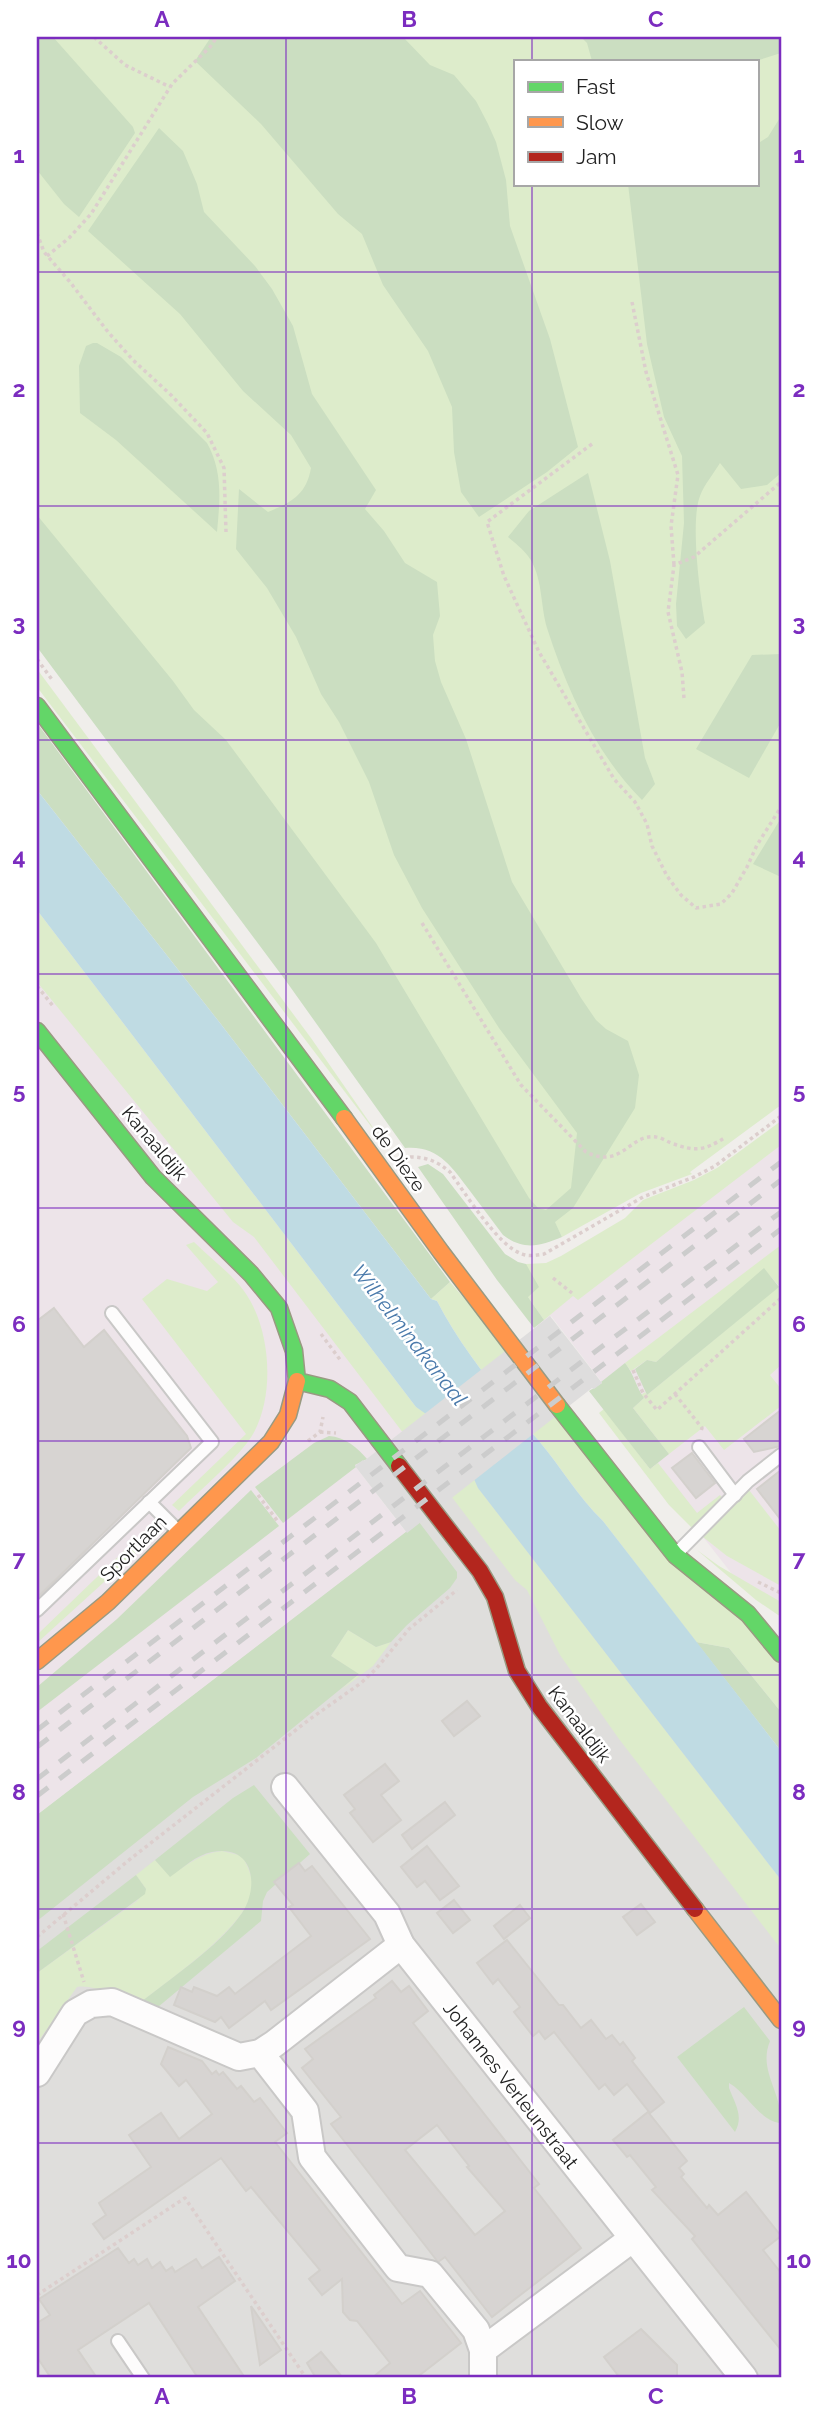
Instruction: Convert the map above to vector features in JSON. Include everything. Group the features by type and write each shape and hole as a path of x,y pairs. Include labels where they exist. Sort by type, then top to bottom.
{"street":[{"name":"de Dieze","path":"37,706 363,1143 441,1252 625,1494 675,1555 748,1614 781,1654"},
{"name":"Kanaaldijk","path":"37,1031 153,1177 251,1273 279,1308 294,1350 298,1408"},
{"name":"Kanaaldijk","path":"251,1273 269,1329"},
{"name":"Kanaaldijk","path":"297,1381 330,1389 349,1402 377,1435 480,1571 495,1597 517,1671 539,1706 781,2020"},
{"path":"297,1381 273,1391 298,1408"},
{"name":"Sportlaan","path":"37,1661 108,1602 272,1443 298,1408"},
{"name":"Kanaaldijk","path":"341,1419 377,1435"},
{"name":"Sportlaan","path":"254,1458 263,1427"},
{"name":"de Dieze","path":"748,1614 781,1624"},
{"name":"Johannes Verleunstraat","path":"285,1787 387,1913 401,1945 744,2378"},
{"path":"37,2073 75,2013 91,2004 112,2002 239,2057 260,2053 401,1945"},
{"path":"260,2053 305,2111 312,2157 398,2268 430,2274 476,2330 483,2350 482,2378"},
{"path":"483,2350 632,2239"}],"lane":[{"path":"37,1610 212,1442 112,1313"},
{"path":"699,1447 735,1495"},
{"path":"675,1555 735,1495 781,1455"},
{"path":"149,1502 178,1532"},
{"path":"118,2341 143,2378"}],"path":[{"path":"94,37 125,65 170,88"},
{"path":"47,256 69,238 91,214 170,88 183,70 210,47 217,37"},
{"path":"37,233 47,256 133,360 207,433 224,468 226,532"},
{"path":"632,302 646,372 678,475 671,526 674,565 668,612 682,672 684,698"},
{"path":"593,444 487,523 504,576 539,652 614,779 635,802 647,824 652,846 667,876 681,895 696,908 721,904 732,893 781,807"},
{"path":"674,565 694,557 781,482"},
{"path":"422,923 521,1085 586,1152 597,1157 609,1157 655,1136 693,1151 711,1147 726,1138"},
{"path":"401,1157 423,1157 440,1164 450,1172 501,1241 522,1254 533,1256 544,1254 643,1198 715,1166 781,1116"},
{"path":"552,1278 572,1293"},
{"path":"632,1370 643,1393 657,1410 781,1298"},
{"path":"676,1394 702,1428"},
{"path":"261,1499 279,1523"},
{"path":"37,1937 310,1720 369,1677 409,1629 458,1589"},
{"path":"63,1914 91,2004"},
{"path":"37,2295 185,2198 304,2375 300,2378"}],"shaded area":[{"path":"37,910 416,1407 426,1413 364,1462 355,1466 406,1532 37,1815"},
{"path":"781,1123 781,1613 739,1583 589,1391 602,1383 601,1381 551,1316 538,1327 528,1313 665,1219"},
{"path":"474,1479 781,1880 781,2378 37,2378 37,1815"}],"green space":[{"path":"37,37 781,37 781,1105 690,1172 692,1174 641,1193 562,1237 555,1223 540,1235 37,593"},
{"path":"37,37 53,37 133,127 135,133 79,217 64,204 37,170"},
{"path":"211,37 403,37 430,65 454,75 476,101 496,142 506,180 510,226 550,339 578,447 547,472 479,517 461,492 454,452 452,407 428,351 383,285 362,234 338,214 261,124 195,61"},
{"path":"581,37 781,37 781,53 758,60 592,60 587,43"},
{"path":"781,116 781,473 767,485 741,489 720,463 704,488 697,508 696,540 705,623 686,639 677,626 676,604 684,523 682,456 664,417 647,344 628,186 758,186 758,143 768,137"},
{"path":"159,128 183,151 197,184 204,212 255,266 293,326 312,394 376,490 365,509 384,531 405,563 437,582 440,616 433,635 435,661 441,682 466,739 512,882 596,1020 628,1041 639,1075 635,1108 573,1208 555,1222 562,1237 554,1240 539,1245 525,1245 511,1240 503,1235 443,1159 427,1150 405,1148 286,981 37,647 37,515 194,710 226,740 376,943 529,1198 538,1208 546,1210 571,1188 577,1133 499,1028 422,908 394,855 369,782 339,722 321,694 296,637 267,588 236,549 239,489 268,512 284,505 302,491 311,468 291,435 243,391 180,314 88,231"},
{"path":"93,343 121,357 207,443 218,475 217,532 116,440 80,413 79,366 86,346"},
{"path":"588,473 610,561 645,758 655,784 642,800 611,762 585,720 564,675 547,628 539,581 533,564 524,551 508,537 529,511"},
{"path":"781,654 781,722 749,778 696,749 752,655"},
{"path":"37,669 311,1038 383,1142 37,687"},
{"path":"37,723 450,1282 431,1299 37,790"},
{"path":"781,818 781,877 753,864"},
{"path":"37,910 416,1407 426,1413 478,1488 781,1880 781,1949 619,1739 560,1655 527,1590 515,1580 254,1237 233,1222 37,982"},
{"path":"781,1121 781,1145 578,1300 573,1296 544,1320 528,1297 526,1264 546,1263 561,1256 625,1218 643,1200 717,1168"},
{"path":"428,1164 443,1174 505,1254 526,1264 539,1287 528,1297 544,1320 534,1328 418,1167"},
{"path":"194,1242 233,1278 253,1307 265,1346 267,1388 257,1427 247,1443 179,1511 172,1505 246,1434 142,1299 167,1279 207,1291 218,1282 186,1245"},
{"path":"781,1245 781,1365 770,1375 781,1389 781,1406 724,1450 705,1426 669,1454 633,1408 644,1398 641,1395 645,1392 647,1395 779,1286 764,1269 656,1362 647,1360 631,1371 625,1363"},
{"path":"764,1268 779,1287 647,1395 635,1369 647,1360 656,1362"},
{"path":"450,1282 781,1663 781,1712 729,1648 696,1642 603,1521 484,1374 458,1338 437,1301 431,1299"},
{"path":"625,1363 644,1398 633,1408 669,1454 650,1469 589,1391"},
{"path":"604,1409 650,1469 658,1463 697,1513 720,1495 723,1499 692,1528 669,1505 599,1413"},
{"path":"329,1436 351,1444 367,1459 355,1465 356,1467 283,1523 255,1487 314,1443"},
{"path":"251,1490 279,1526 37,1712 37,1687 117,1619"},
{"path":"749,1490 781,1531 781,1586 727,1556 703,1537"},
{"path":"419,1522 457,1572 457,1578 450,1588 391,1642 376,1647 348,1630 331,1656 359,1674 256,1758 193,1797 37,1921 37,1815"},
{"path":"152,1524 159,1532 37,1643 37,1631 39,1633"},
{"path":"697,1550 781,1602 781,1617 756,1600"},
{"path":"348,1630 376,1647 391,1642 373,1666 341,1690 358,1674 331,1656"},
{"path":"696,1642 729,1648 781,1712 781,1751"},
{"path":"254,1785 310,1854 267,1892 261,1921 152,2012 136,2006 232,1926 248,1902 251,1891 249,1869 237,1854 226,1851 206,1854 170,1877 155,1860 233,1798"},
{"path":"222,1851 242,1856 250,1873 252,1892 235,1922 220,1938 136,2006 99,1990 77,1987 37,2043 37,1973 137,1901 146,1889 136,1875 155,1860 170,1876 201,1857"},
{"path":"136,1875 146,1889 145,1894 37,1973 37,1951"},
{"path":"744,2007 770,2041 767,2052 768,2071 778,2100 781,2121 779,2123 765,2116 729,2083 739,2115 735,2132 677,2057"}],"water":[{"name":"Wilhelminakanaal","path":"37,790 431,1299 437,1301 458,1338 484,1374 603,1521 781,1751 781,1880 37,910"}],"pier":[{"path":"550,1316 602,1383 592,1388 407,1533 355,1466"}],"building":[{"path":"54,1308 84,1347 104,1330 187,1436 191,1448 37,1598 37,1321"},
{"path":"781,1410 781,1446 754,1452 744,1439"},
{"path":"692,1453 715,1483 696,1498 672,1468"},
{"path":"781,1470 781,1520 757,1489"},
{"path":"467,1701 480,1716 454,1736 442,1721"},
{"path":"385,1764 399,1781 381,1795 401,1820 373,1842 350,1813 355,1809 344,1795"},
{"path":"445,1802 455,1815 412,1849 402,1835"},
{"path":"427,1846 459,1886 440,1900 425,1881 417,1887 401,1867"},
{"path":"299,1863 305,1871 312,1866 370,1939 271,2010 265,2001 229,2028 221,2017 215,2022 174,2005 181,1987 192,1992 194,1987 217,1996 229,1987 235,1994 311,1936 289,1907 293,1905 274,1882"},
{"path":"454,1900 470,1920 453,1933 437,1913"},
{"path":"641,1904 655,1922 637,1935 623,1917"},
{"path":"520,1905 530,1918 504,1939 494,1926"},
{"path":"507,1940 581,2028 591,2020 606,2039 612,2035 620,2045 623,2042 635,2058 632,2061 664,2102 650,2113 627,2084 614,2095 605,2084 599,2089 554,2032 545,2039 539,2031 533,2036 514,2012 520,2007 498,1979 493,1984 477,1963"},
{"path":"392,1981 401,1992 409,1986 428,2011 413,2023 539,2184 534,2188 581,2248 492,2317 445,2257 438,2262 331,2124 341,2117 302,2068 313,2059 305,2049 376,1998 374,1995","holes":["437,2125 469,2166 467,2167 505,2211 475,2235 405,2150"]},
{"path":"168,2047 202,2061 212,2074 216,2071 219,2075 223,2072 237,2089 241,2086 254,2102 260,2098 287,2133 275,2142 402,2304 420,2291 461,2343 416,2378 372,2378 390,2363 357,2321 350,2320 343,2312 342,2279 322,2295 309,2279 320,2270 251,2187 246,2191 221,2158 104,2239 93,2224 106,2215 99,2203 151,2167 129,2135 161,2113 179,2139 212,2114 186,2080 179,2086 161,2064"},
{"path":"648,2112 687,2161 679,2168 684,2174 681,2177 707,2208 709,2205 718,2215 746,2192 781,2236 763,2250 781,2273 781,2350 692,2239 695,2236 652,2190 656,2187 630,2155 627,2157 613,2140"},
{"path":"118,2248 129,2263 134,2259 138,2265 147,2259 152,2268 160,2262 166,2271 172,2267 175,2272 196,2259 202,2268 219,2257 235,2281 198,2307 245,2378 198,2378 149,2303 78,2350 97,2378 51,2378 37,2357 37,2323 50,2315 39,2299"},
{"path":"251,2306 281,2350 260,2365"},
{"path":"641,2329 677,2365 677,2378 620,2378 604,2357"},
{"path":"321,2352 343,2378 316,2378 307,2363"}],"railway":[{"path":"37,1730 781,1162"},
{"path":"37,1747 781,1180"},
{"path":"37,1779 781,1212"},
{"path":"37,1796 781,1229"}],"traffic: fast":[{"path":"37,706 344,1118"},
{"path":"37,1031 153,1177 251,1274 279,1308 294,1351 297,1381 330,1389 350,1402 399,1466"},
{"path":"557,1405 675,1555 748,1614 781,1654"}],"traffic: slow":[{"path":"344,1118 557,1405"},
{"path":"37,1661 108,1602 271,1442 288,1415 297,1381"},
{"path":"695,1909 781,2020"}],"traffic: jam":[{"path":"399,1466 480,1571 495,1597 517,1671 539,1706 695,1909"}]}
